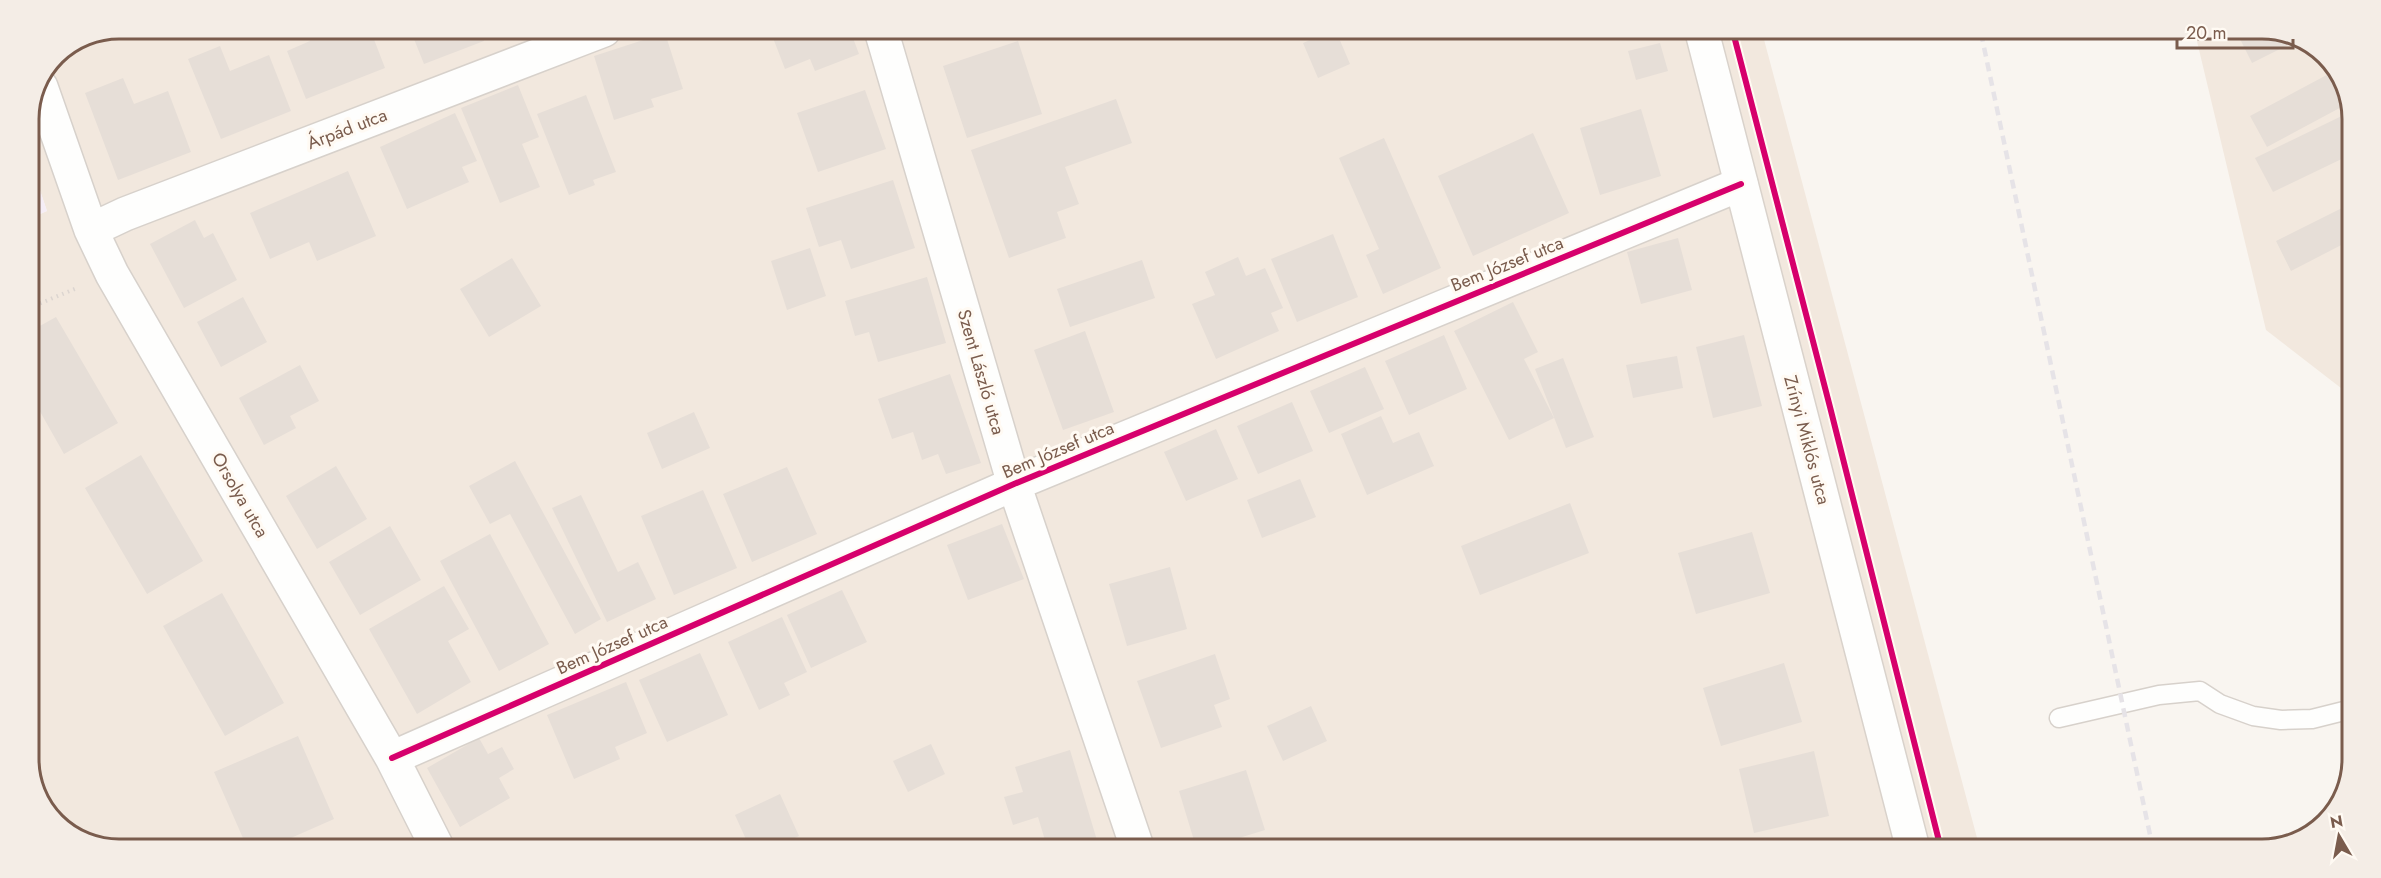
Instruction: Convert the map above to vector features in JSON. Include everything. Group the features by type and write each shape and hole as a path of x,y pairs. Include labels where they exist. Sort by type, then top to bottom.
{"street":[{"name":"Árpád utca","path":"91,230 125,214 581,39"},
{"name":"Szent László utca","path":"884,39 1014,484 1134,839"},
{"name":"Zrínyi Miklós utca","path":"1704,39 1910,839"},
{"name":"Orsolya utca","path":"43,94 91,230 112,274 392,758 432,839"},
{"name":"Bem József utca","path":"392,758 1014,484 1741,184"}],"lane":[{"path":"2059,718 2159,695 2200,691 2220,704 2253,716 2281,720 2313,719 2342,712"}],"path":[{"path":"39,304 112,274"}],"shaded area":[{"path":"119,39 1764,39 1977,839 119,839 93,835 62,816 43,785 39,764 39,215 47,211 39,187 39,119 45,88 62,62 75,52 88,45"},
{"path":"2196,39 2262,39 2288,43 2315,59 2325,70 2338,93 2342,114 2342,389 2266,330"},
{"path":"39,187 47,211 39,215"}],"building":[{"path":"309,39 374,39 385,68 306,99 287,51 310,41"},
{"path":"414,39 483,39 484,41 424,64"},
{"path":"646,39 667,39 683,89 651,99 654,107 614,120 594,56"},
{"path":"773,39 853,39 859,54 815,71 810,59 785,69"},
{"path":"1312,39 1339,39 1350,64 1318,78 1303,43"},
{"path":"2240,39 2262,39 2290,44 2252,63"},
{"path":"1018,41 1042,114 967,138 943,66"},
{"path":"1660,43 1668,71 1636,80 1628,51"},
{"path":"220,46 230,71 269,55 291,111 221,139 188,59"},
{"path":"2328,74 2338,93 2341,107 2267,147 2250,116"},
{"path":"123,78 134,104 168,91 191,152 118,180 85,93"},
{"path":"518,85 539,137 522,144 540,187 500,203 461,108"},
{"path":"865,90 886,149 818,172 797,113"},
{"path":"586,95 616,172 593,180 595,185 569,195 537,114"},
{"path":"1116,99 1132,143 1065,167 1079,204 1057,212 1066,238 1009,258 971,150"},
{"path":"1641,109 1661,176 1600,195 1580,128"},
{"path":"455,113 477,161 462,167 469,182 407,209 380,147"},
{"path":"2342,116 2342,159 2273,192 2255,158"},
{"path":"1533,133 1569,213 1473,256 1438,176"},
{"path":"1384,138 1441,268 1383,294 1366,255 1379,249 1339,158"},
{"path":"348,171 376,236 317,261 309,242 270,259 250,213"},
{"path":"893,180 915,248 851,269 841,240 819,247 806,208"},
{"path":"2342,208 2342,245 2291,271 2276,241"},
{"path":"195,220 204,238 213,233 237,280 184,308 150,244"},
{"path":"1333,234 1358,297 1297,322 1271,259"},
{"path":"1678,238 1692,290 1641,304 1627,252"},
{"path":"810,248 826,296 787,310 771,261"},
{"path":"1238,257 1246,276 1265,268 1283,308 1271,313 1279,331 1216,359 1192,304 1215,295 1205,272"},
{"path":"512,258 541,306 489,337 460,289"},
{"path":"1142,260 1155,298 1070,327 1057,289"},
{"path":"927,277 946,343 878,362 869,332 855,336 845,301"},
{"path":"243,297 267,342 221,367 197,322"},
{"path":"1513,302 1538,352 1524,359 1554,418 1509,440 1454,331"},
{"path":"56,317 118,423 64,454 39,410 39,326"},
{"path":"1085,331 1114,412 1063,430 1034,350"},
{"path":"1444,335 1467,389 1409,415 1385,361"},
{"path":"1744,335 1762,406 1713,418 1696,347"},
{"path":"1677,356 1683,388 1633,398 1626,365"},
{"path":"1563,358 1594,437 1566,448 1535,369"},
{"path":"300,365 319,401 290,416 296,428 264,445 239,398"},
{"path":"1365,367 1384,409 1329,433 1310,391"},
{"path":"950,374 981,463 946,474 938,454 922,460 913,432 892,439 878,399"},
{"path":"1292,402 1313,451 1258,474 1237,426"},
{"path":"694,412 710,448 662,469 647,433"},
{"path":"1381,416 1393,443 1419,432 1434,466 1367,495 1341,434"},
{"path":"1216,429 1238,479 1186,501 1164,452"},
{"path":"141,455 203,561 147,594 85,488"},
{"path":"515,461 601,619 575,634 510,514 490,524 469,486"},
{"path":"336,466 367,519 317,549 286,496"},
{"path":"787,467 817,534 752,562 723,494"},
{"path":"1300,479 1316,517 1262,538 1247,500"},
{"path":"703,490 737,568 674,595 641,516"},
{"path":"581,495 618,572 638,562 656,599 607,622 552,508"},
{"path":"1570,503 1589,553 1480,595 1461,546"},
{"path":"1002,524 1024,579 968,600 947,545"},
{"path":"390,526 421,580 360,615 329,562"},
{"path":"1752,532 1770,593 1696,614 1678,553"},
{"path":"490,534 549,644 499,671 440,561"},
{"path":"1170,567 1187,629 1127,646 1109,584"},
{"path":"444,586 469,629 448,641 471,682 417,714 369,629"},
{"path":"842,590 867,642 811,668 787,615"},
{"path":"222,593 284,703 225,736 163,626"},
{"path":"782,617 807,672 784,683 790,695 759,710 728,642"},
{"path":"700,653 728,715 667,742 639,680"},
{"path":"1215,654 1230,699 1214,705 1222,727 1161,748 1137,681"},
{"path":"1784,663 1802,722 1721,746 1703,688"},
{"path":"626,682 647,733 615,747 620,759 574,779 547,715"},
{"path":"1311,706 1327,741 1283,761 1267,726"},
{"path":"298,736 334,819 289,839 243,839 214,772"},
{"path":"479,738 488,754 502,747 514,769 499,778 510,798 460,827 427,768"},
{"path":"931,744 945,774 908,792 893,761"},
{"path":"1070,750 1097,839 1045,839 1038,817 1013,825 1004,797 1023,792 1015,767"},
{"path":"1814,751 1829,816 1754,833 1739,769"},
{"path":"1246,770 1265,830 1236,839 1194,839 1179,791"},
{"path":"780,794 799,836 792,839 746,839 735,815"}],"railway":[{"path":"1982,39 2151,839"}],"cycle path":[{"path":"1735,39 1938,839"},
{"path":"392,758 1014,484 1741,184"}]}
